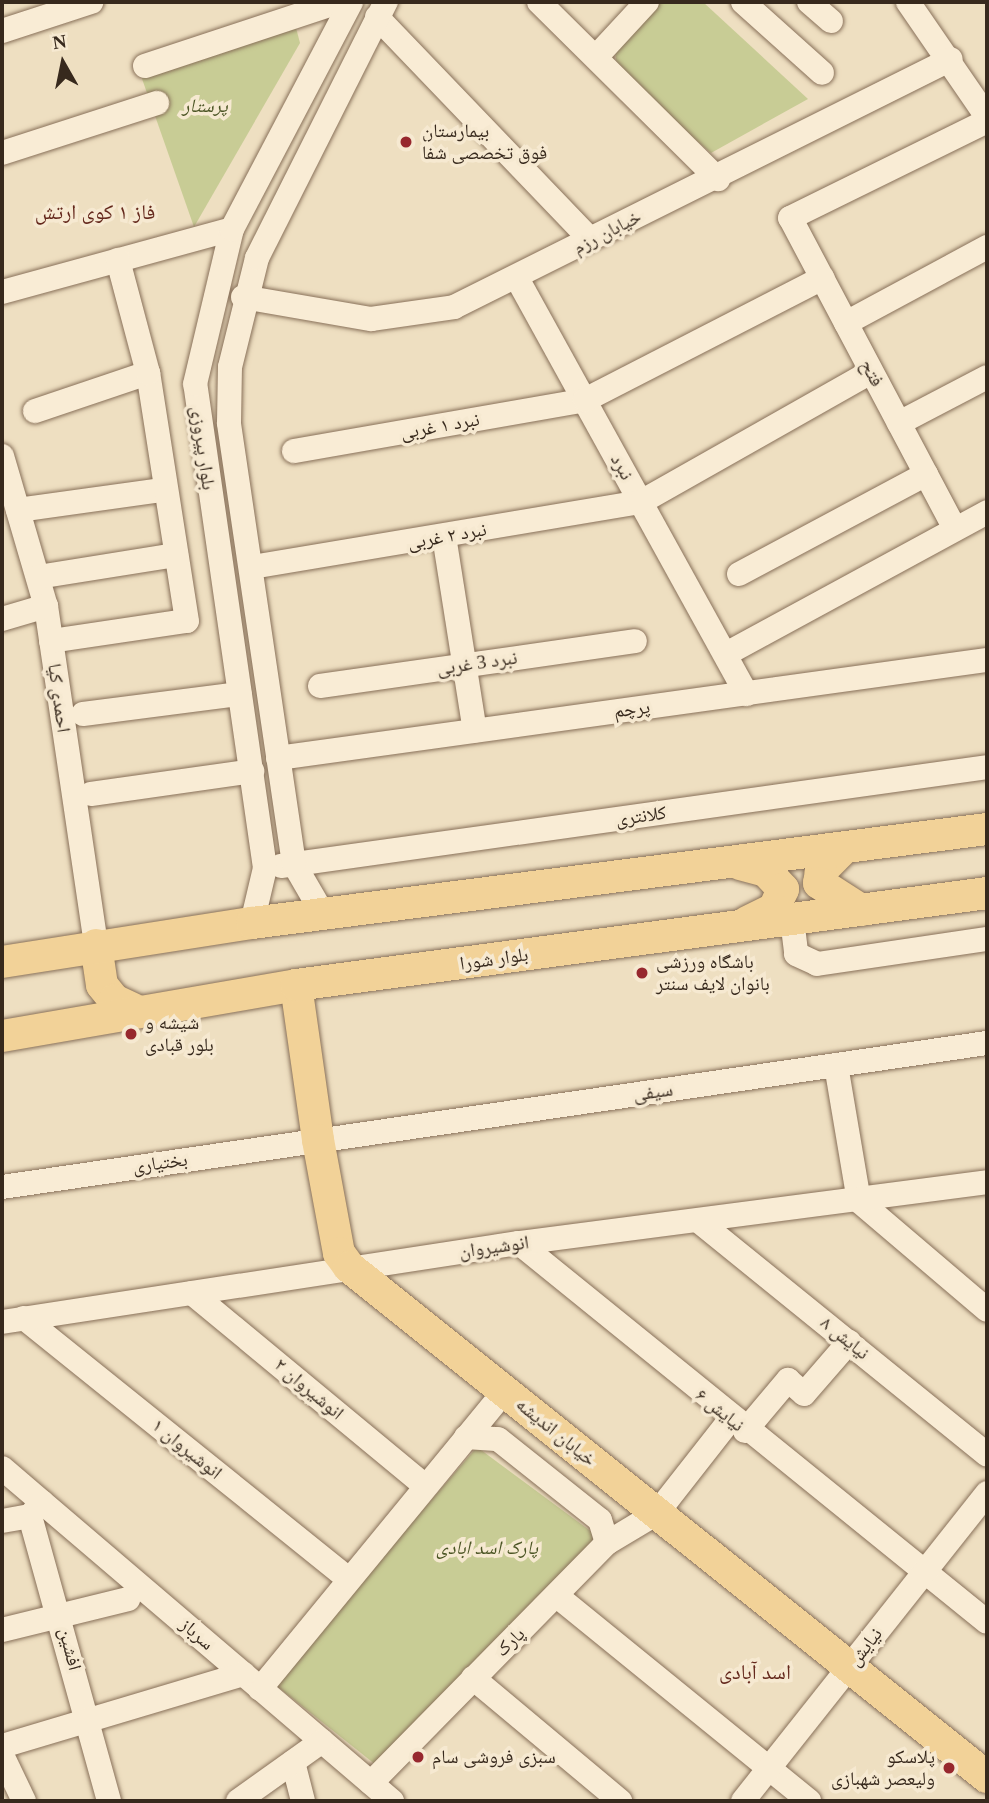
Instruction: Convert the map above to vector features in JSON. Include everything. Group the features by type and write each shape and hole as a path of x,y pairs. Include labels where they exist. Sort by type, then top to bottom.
{"main road":[{"path":"7,956 987,829"},
{"path":"844,849 821,871 819,883 860,910"},
{"path":"735,863 766,871 783,889 774,909 736,927"},
{"name":"بلوار شورا","path":"2,1036 134,1009 296,985 987,893"},
{"path":"96,945 102,985 114,1000 134,1009"},
{"name":"خیابان اندیشه","path":"296,985 318,1140 339,1252 349,1267 851,1664 987,1777"}],"street":[{"path":"2,31 92,2"},
{"path":"540,2 718,179"},
{"path":"596,57 647,2"},
{"path":"743,2 822,73"},
{"path":"809,2 831,21"},
{"path":"908,2 951,59 987,119"},
{"path":"145,66 338,8"},
{"name":"بلوار پیروزی","path":"252,923 265,868 195,384 232,229 338,8"},
{"path":"382,9 590,239"},
{"name":"بلوار پیروزی","path":"323,914 295,864 229,423 230,367 243,297 282,202 382,9"},
{"name":"خیابان رزم","path":"243,297 383,318 454,307 517,280 590,239 718,179 951,59"},
{"path":"2,153 157,103"},
{"name":"فتح","path":"955,529 790,218 987,119"},
{"path":"2,292 232,229"},
{"path":"846,323 987,247"},
{"path":"51,641 187,621 163,490 148,373 118,260"},
{"name":"نبرد ۱ غربی","path":"294,451 585,400 822,278"},
{"name":"نبرد","path":"517,280 747,694"},
{"name":"نبرد ۲ غربی","path":"252,567 641,502 872,372"},
{"path":"35,411 148,373"},
{"path":"899,424 987,377"},
{"name":"احمدی کیا","path":"4,472 46,606 96,945"},
{"path":"739,574 926,474"},
{"path":"18,510 163,490"},
{"path":"726,654 987,512"},
{"path":"444,536 475,731"},
{"path":"38,577 176,555"},
{"path":"2,619 46,606"},
{"name":"نبرد 3 غربی","path":"320,686 635,641"},
{"name":"پرچم","path":"278,758 987,660"},
{"path":"83,715 240,694"},
{"name":"کلانتری","path":"265,868 987,766"},
{"path":"91,794 252,771"},
{"path":"792,919 796,954 817,964 987,939"},
{"name":"سیفی","path":"318,1140 987,1043"},
{"path":"836,1065 859,1201 987,1310"},
{"name":"بختیاری","path":"2,1187 318,1140"},
{"name":"انوشیروان","path":"13,1320 349,1267 519,1243 701,1223 987,1182"},
{"name":"نیایش ۸","path":"701,1223 987,1455"},
{"name":"نیایش ۶","path":"519,1243 738,1425 987,1622"},
{"name":"انوشیروان ۲","path":"192,1293 425,1486"},
{"name":"انوشیروان ۱","path":"13,1320 349,1579"},
{"path":"657,1513 738,1425 788,1380 804,1394 849,1342"},
{"path":"2,1746 88,1721 252,1681 349,1579 505,1391"},
{"path":"466,1437 498,1438 600,1520 607,1543"},
{"name":"سرباز","path":"2,1468 36,1509 252,1681 392,1801"},
{"name":"نیایش","path":"743,1801 987,1493"},
{"path":"2,1521 36,1509"},
{"name":"افشین","path":"36,1509 109,1801"},
{"name":"پارک","path":"371,1783 607,1543 657,1513"},
{"path":"557,1596 809,1801"},
{"path":"2,1630 128,1599"},
{"path":"473,1678 620,1801"},
{"path":"238,1801 322,1741"},
{"path":"2,1755 24,1801"},
{"path":"293,1762 303,1801"}],"green space":[{"path":"657,2 703,2 808,99 711,153 618,74 614,44"},
{"name":"پرستار","path":"295,24 300,43 194,227 140,73"},
{"name":"پارک اسد ابادی","path":"477,1447 600,1538 376,1765 273,1683"}],"place":[{"name":"بیمارستان فوق تخصصی شفا","path":"406,142"},
{"name":"باشگاه ورزشی بانوان لایف سنتر","path":"642,973"},
{"name":"شیشه و بلور قبادی","path":"131,1034"},
{"name":"سبزی فروشی سام","path":"418,1757"},
{"name":"پلاسکو ولیعصر شهبازی","path":"949,1768"}],"district":[{"name":"فاز ۱ کوی ارتش","path":"95,212"},
{"name":"اسد آبادی","path":"755,1672"}]}
